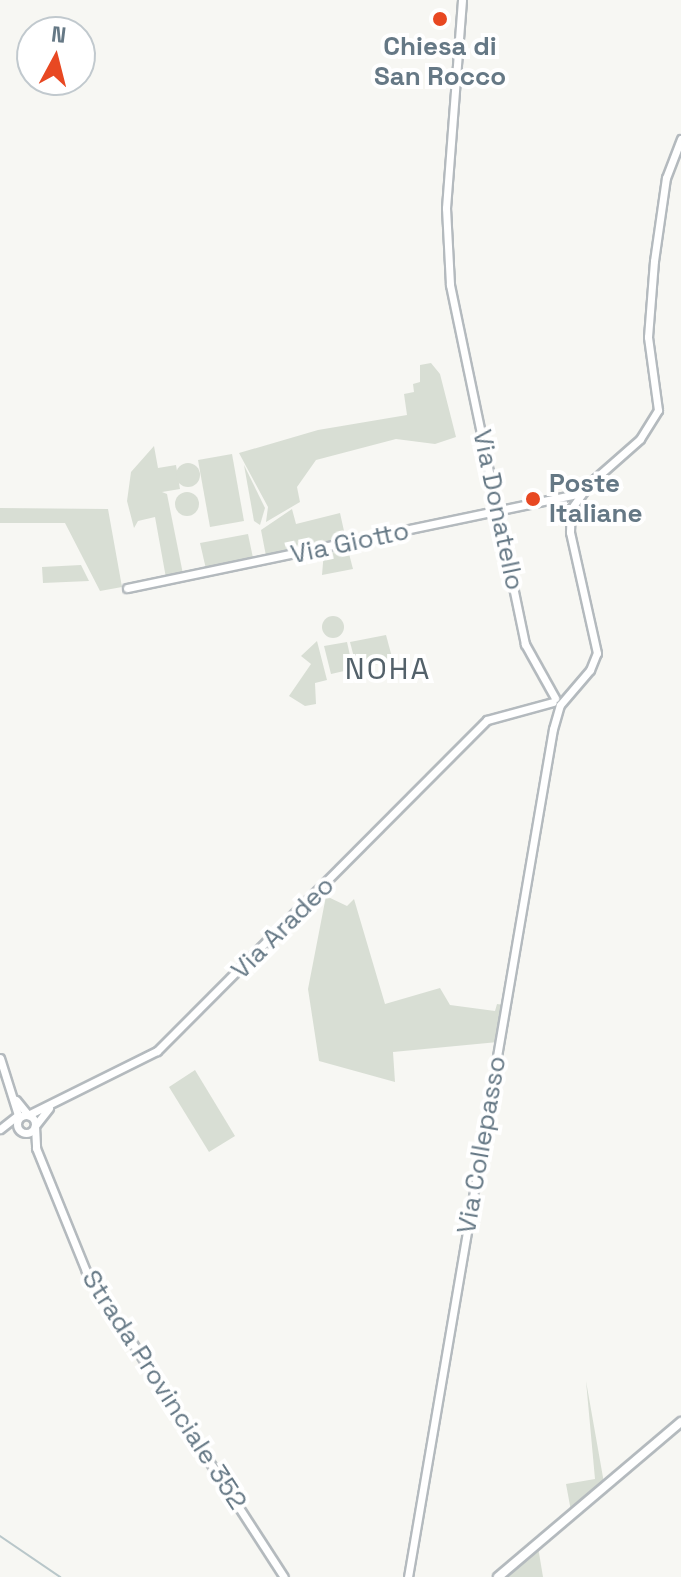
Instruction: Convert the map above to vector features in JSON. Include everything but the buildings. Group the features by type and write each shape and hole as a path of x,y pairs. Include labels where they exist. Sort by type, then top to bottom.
{"main road":[{"path":"498,1577 681,1422"}],"street":[{"name":"Via Donatello","path":"462,0 446,208 455,315 500,512 525,644 556,704"},
{"path":"556,704 573,689 597,653 570,532 571,509 580,493 640,439 658,410 648,337 654,255 666,178 681,139"},
{"name":"Via Giotto","path":"127,588 558,501 580,493"},
{"path":"558,501 571,509"},
{"name":"Via Aradeo","path":"0,1130 141,1061 172,1039 487,720 556,704"},
{"name":"Via Collepasso","path":"408,1577 556,704"},
{"path":"0,1058 16,1100 18,1119"},
{"path":"0,1130 22,1132 35,1126 16,1100"},
{"name":"Via Aradeo","path":"35,1126 54,1104"},
{"name":"Strada Provinciale 352","path":"18,1119 22,1132 37,1152 98,1295 284,1577"},
{"name":"Strada Provinciale 352","path":"35,1126 37,1152"}],"shaded area":[{"path":"431,363 440,374 456,437 435,444 396,439 316,460 297,487 300,502 266,522 268,507 239,453 318,430 407,415 404,394 414,392 413,384 420,382 420,365"},
{"path":"154,446 158,468 176,465 180,489 162,492 167,494 183,574 166,578 155,517 138,521 134,528 127,501 131,472"},
{"path":"232,454 244,521 210,527 198,460"},
{"path":"188,463 196,467 200,475 196,483 188,487 180,483 176,475 180,467"},
{"path":"244,465 265,508 260,525 254,521"},
{"path":"187,492 196,495 199,504 196,513 187,516 178,513 175,504 178,495"},
{"path":"0,508 108,509 122,587 100,591 65,523 0,523"},
{"path":"292,509 296,524 340,513 346,540 266,556 261,530"},
{"path":"248,534 253,558 206,569 200,543"},
{"path":"347,546 353,569 322,575 324,551"},
{"path":"81,565 89,581 43,583 42,567"},
{"path":"329,616 337,616 344,627 337,638 329,638 322,631 322,623"},
{"path":"386,635 393,661 357,669 350,642"},
{"path":"317,641 327,680 315,683 316,704 305,706 289,696 311,664 301,656"},
{"path":"347,642 353,669 331,674 324,646"},
{"path":"326,896 347,906 354,899 385,1004 440,988 450,1005 495,1011 497,1004 504,1005 498,1042 393,1052 395,1082 319,1061 308,989"},
{"path":"195,1070 235,1136 209,1152 169,1087"},
{"path":"586,1381 604,1483 571,1511 566,1484 595,1479"},
{"path":"538,1547 543,1577 503,1577"}],"waterway":[{"path":"0,1536 60,1577"}],"place":[{"name":"Chiesa di San Rocco","path":"440,19"},
{"name":"Poste Italiane","path":"533,499"}],"district":[{"name":"NOHA","path":"388,669"}]}
